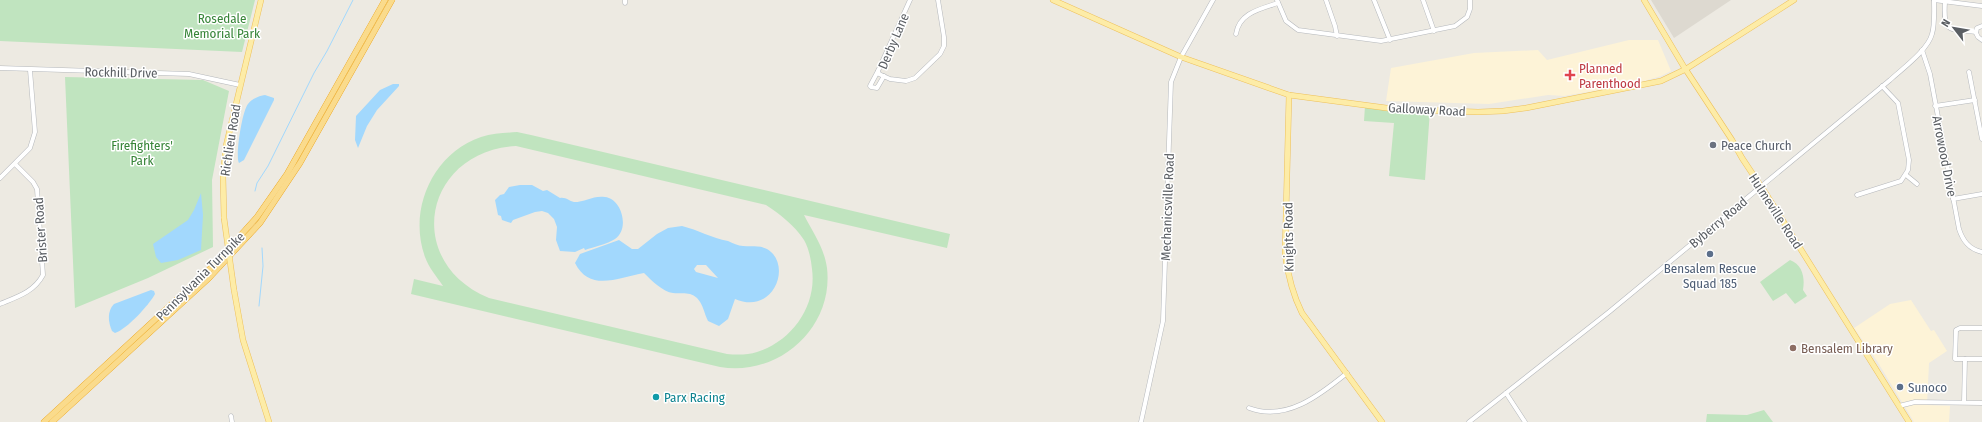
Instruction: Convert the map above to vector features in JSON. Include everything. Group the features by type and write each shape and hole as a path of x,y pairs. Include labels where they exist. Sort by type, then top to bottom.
{"highway":[{"name":"Pennsylvania Turnpike","path":"44,422 213,266 257,217 287,174 386,0"},
{"name":"Pennsylvania Turnpike","path":"52,422 209,278 260,223 300,163 392,0"}],"main road":[{"name":"Richlieu Road","path":"261,0 240,85 224,161 224,218 243,340 270,422"},
{"name":"Galloway Road","path":"1053,0 1181,57 1289,95 1394,109 1503,111 1561,102 1648,84 1669,78 1686,69 1794,0"},
{"name":"Hulmeville Road","path":"1644,0 1760,187 1909,422"},
{"name":"Knights Road","path":"1289,95 1286,254 1288,276 1292,293 1302,313 1382,422"}],"street":[{"name":"Derby Lane","path":"910,0 878,71 884,76 900,81 913,79 940,54 944,46 938,0"},
{"name":"Mechanicsville Road","path":"1141,422 1163,321 1171,85 1174,70 1213,0"},
{"path":"1326,0 1337,36"},
{"path":"1374,0 1390,40"},
{"path":"1423,0 1434,31"},
{"path":"1236,34 1238,23 1243,17 1277,2 1286,21 1293,27 1303,31 1373,40 1390,40 1455,26 1464,20 1470,9 1470,0"},
{"path":"1934,0 1945,4 1982,6"},
{"name":"Byberry Road","path":"1469,422 1609,312 1882,86 1922,50 1933,33 1934,0"},
{"path":"1945,4 1944,19 1948,28 1976,32"},
{"path":"1976,32 1977,28 1982,26"},
{"path":"1976,32 1978,37 1982,40"},
{"name":"Arrowood Drive","path":"1922,50 1930,74 1957,224 1964,241 1971,248 1982,252"},
{"name":"Rockhill Drive","path":"0,68 189,74 240,85"},
{"path":"0,178 30,148 35,132 30,70"},
{"path":"878,71 870,86 871,87 877,88 884,76"},
{"path":"1969,72 1982,139"},
{"path":"1857,195 1901,181 1906,175 1909,160 1898,103 1882,86"},
{"path":"1935,106 1975,100"},
{"name":"Brister Road","path":"0,304 24,295 33,288 43,275 37,189 33,182 15,164"},
{"path":"1906,175 1917,184"},
{"path":"1953,199 1982,194"},
{"path":"1982,328 1960,328 1956,330 1955,359 1982,359"},
{"path":"1964,402 1965,359"},
{"path":"1249,408 1259,413 1285,412 1309,403 1347,373"},
{"path":"1506,393 1525,422"},
{"path":"1899,406 1916,402 1982,403"},
{"path":"230,416 232,422"}],"shaded area":[{"path":"1651,0 1731,0 1674,38"},
{"path":"1629,40 1658,40 1671,71 1661,76 1634,84 1564,96 1548,95 1489,104 1386,101 1391,68 1474,53 1538,50 1547,60"},
{"path":"1911,300 1931,331 1934,330 1947,351 1929,363 1927,405 1950,406 1949,422 1914,422 1877,361 1854,328 1890,304"}],"green space":[{"name":"Rosedale Memorial Park","path":"0,0 255,0 242,52 0,41"},
{"name":"Firefighters' Park","path":"65,77 203,80 229,91 212,180 213,247 148,278 75,308"},
{"path":"1365,106 1430,110 1425,180 1389,176 1394,123 1364,121"},
{"path":"517,132 950,234 947,248 804,215 818,240 826,260 827,290 821,310 812,328 798,344 781,356 762,364 742,368 720,367 411,294 414,279 443,286 431,269 425,257 421,239 420,221 422,203 428,186 437,170 449,156 464,145 481,137","holes":["516,146 766,205 787,221 804,240 810,258 813,283 806,309 800,320 791,331 770,347 757,352 739,355 727,354 489,298 461,281 444,260 435,235 435,210 444,187 461,167 485,152"]},
{"path":"1790,260 1798,265 1802,272 1804,281 1803,290 1807,296 1795,304 1786,293 1773,301 1760,282"},
{"path":"1764,410 1773,422 1706,422 1707,414 1747,415"}],"water":[{"path":"393,84 399,84 399,86 377,110 367,126 358,148 355,140 356,116 380,90"},
{"path":"265,95 274,98 274,100 244,160 239,163 238,152 241,124 246,108 249,102 253,99"},
{"path":"532,185 543,191 547,190 560,198 574,202 597,197 611,199 616,203 622,215 623,222 620,234 615,239 585,250 584,248 575,252 560,251 556,240 557,227 554,219 548,213 542,211 535,212 513,220 511,223 502,220 501,216 498,215 495,200 500,195 504,194 509,187"},
{"path":"201,193 203,215 201,250 178,260 161,263 156,257 153,244 188,220"},
{"path":"682,226 739,246 767,249 775,256 778,266 779,276 775,286 769,295 760,300 749,302 735,299 728,319 719,326 708,321 701,303 697,298 691,294 669,292 657,285 644,273 615,280 597,280 589,278 581,272 575,263 580,254 619,240 632,249 638,249 657,234 668,228","holes":["697,265 706,265 718,278 696,272 694,269"]},
{"path":"151,290 154,291 155,294 137,316 120,331 115,333 112,331 109,317 110,310 114,304"}],"waterway":[{"path":"255,191 257,183 268,166 314,73 353,0"},
{"path":"259,306 263,266 262,248"}],"place":[{"name":"Planned Parenthood","path":"1570,75"},
{"name":"Peace Church","path":"1713,145"},
{"name":"Bensalem Rescue Squad 185","path":"1710,254"},
{"name":"Bensalem Library","path":"1793,348"},
{"name":"Sunoco","path":"1900,387"},
{"name":"Parx Racing","path":"656,397"}]}
